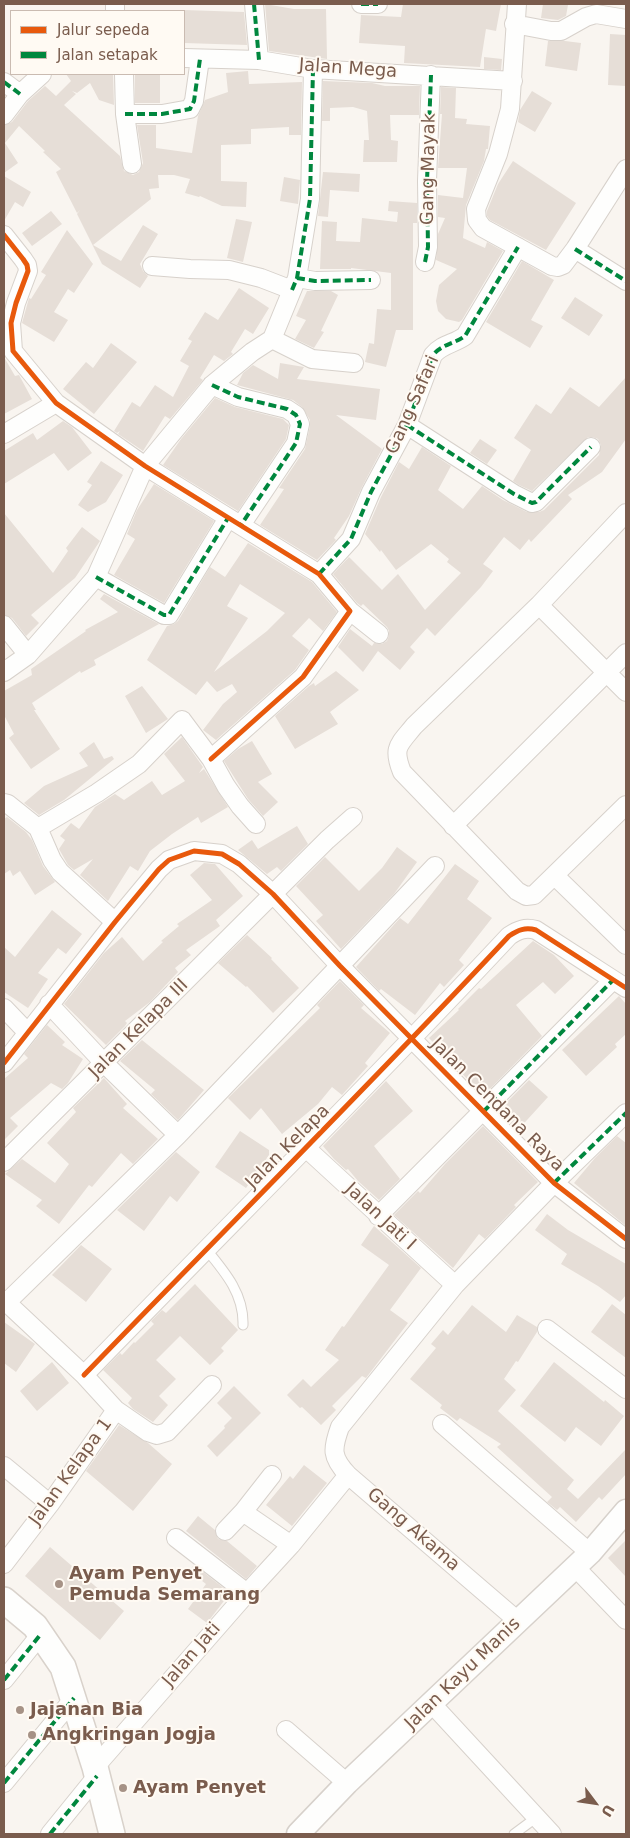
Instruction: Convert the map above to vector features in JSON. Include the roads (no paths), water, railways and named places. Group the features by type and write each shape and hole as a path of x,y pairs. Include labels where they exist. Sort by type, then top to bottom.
{"main road":[{"path":"4,1600 36,1626 63,1667 96,1771 112,1834"}],"street":[{"path":"254,4 259,60"},
{"path":"361,4 378,4"},
{"path":"517,4 514,24 513,81 510,109 498,154 480,197 475,214 477,220 483,228 552,266 558,267 563,265 575,249 626,169"},
{"path":"514,24 560,31 586,17 596,14 626,19"},
{"path":"125,114 162,114 190,108 194,101 192,58"},
{"name":"Jalan Mega","path":"192,58 259,60 313,68 513,81"},
{"path":"4,672 28,655 96,577 145,466 212,385 252,352 272,339 294,284 310,199 313,68"},
{"path":"4,115 20,94 41,75"},
{"path":"124,75 125,114 132,164"},
{"name":"Gang Mayak","path":"425,262 428,247 427,190 431,75"},
{"path":"4,82 20,94"},
{"path":"4,235 27,265 28,272 16,303 8,349 56,403 145,466 319,574 350,611 379,634"},
{"name":"Gang Safari","path":"319,574 351,539 371,492 407,425 433,355 438,348 457,342 465,336 518,246"},
{"path":"575,249 626,281"},
{"path":"152,266 229,270 294,284 315,281 372,280"},
{"path":"272,339 312,359 354,363"},
{"path":"96,577 164,615 169,615 234,522 296,443 300,424 296,415 287,409 238,398 212,385"},
{"path":"4,434 56,403"},
{"path":"407,425 514,494 532,503 536,502 591,447"},
{"path":"624,811 534,896 530,897 522,895 517,891 453,826 402,772 396,757 398,747 414,726 539,605 626,513"},
{"path":"539,605 626,692"},
{"path":"212,759 302,677 350,611"},
{"path":"4,625 28,655"},
{"path":"453,826 626,653"},
{"path":"38,828 97,793 140,764 182,720 212,759 226,786 240,806 256,824"},
{"path":"4,803 8,804 38,828 52,860 60,872 115,922 26,1032 4,1063"},
{"name":"Jalan Kelapa III","path":"4,1162 327,840 352,818"},
{"name":"Jalan Cendana Raya","path":"115,922 159,869 169,860 194,851 222,854 239,864 273,894 340,966 554,1183 626,1238"},
{"path":"5,1301 178,1135 435,866"},
{"path":"555,876 626,946"},
{"name":"Jalan Kelapa","path":"84,1375 413,1039 509,936 520,930 536,930 619,984"},
{"path":"378,1216 483,1112 619,984"},
{"path":"49,1004 104,1063 178,1135"},
{"path":"4,1008 26,1032"},
{"path":"455,1285 554,1183 626,1113"},
{"name":"Jalan Jati I","path":"306,1148 455,1285"},
{"name":"Gang Akama","path":"455,1285 340,1426 334,1444 334,1456 348,1475 518,1621"},
{"name":"Jalan Kelapa 1","path":"4,1564 50,1504 116,1410 84,1375 5,1301"},
{"path":"547,1329 626,1389"},
{"path":"116,1410 148,1432 157,1435 167,1432 212,1385"},
{"path":"442,1424 583,1560 626,1620"},
{"path":"4,1466 50,1504"},
{"path":"225,1531 243,1512 272,1475"},
{"name":"Jalan Jati","path":"50,1834 96,1771 247,1593 291,1545 348,1475"},
{"name":"Jalan Kayu Manis","path":"298,1834 347,1783 583,1560 626,1511"},
{"path":"243,1512 291,1545"},
{"path":"176,1538 247,1593"},
{"path":"4,1680 41,1634"},
{"path":"4,1783 74,1698"},
{"path":"432,1704 552,1834"},
{"path":"286,1730 347,1783"}],"lane":[{"path":"206,1249 227,1275 237,1292 242,1307 243,1325"},
{"path":"514,1834 537,1817"}],"place":[{"name":"Ayam Penyet Pemuda Semarang","path":"59,1584"},
{"name":"Jajanan Bia","path":"20,1710"},
{"name":"Angkringan Jogja","path":"32,1735"},
{"name":"Ayam Penyet","path":"123,1788"}]}
